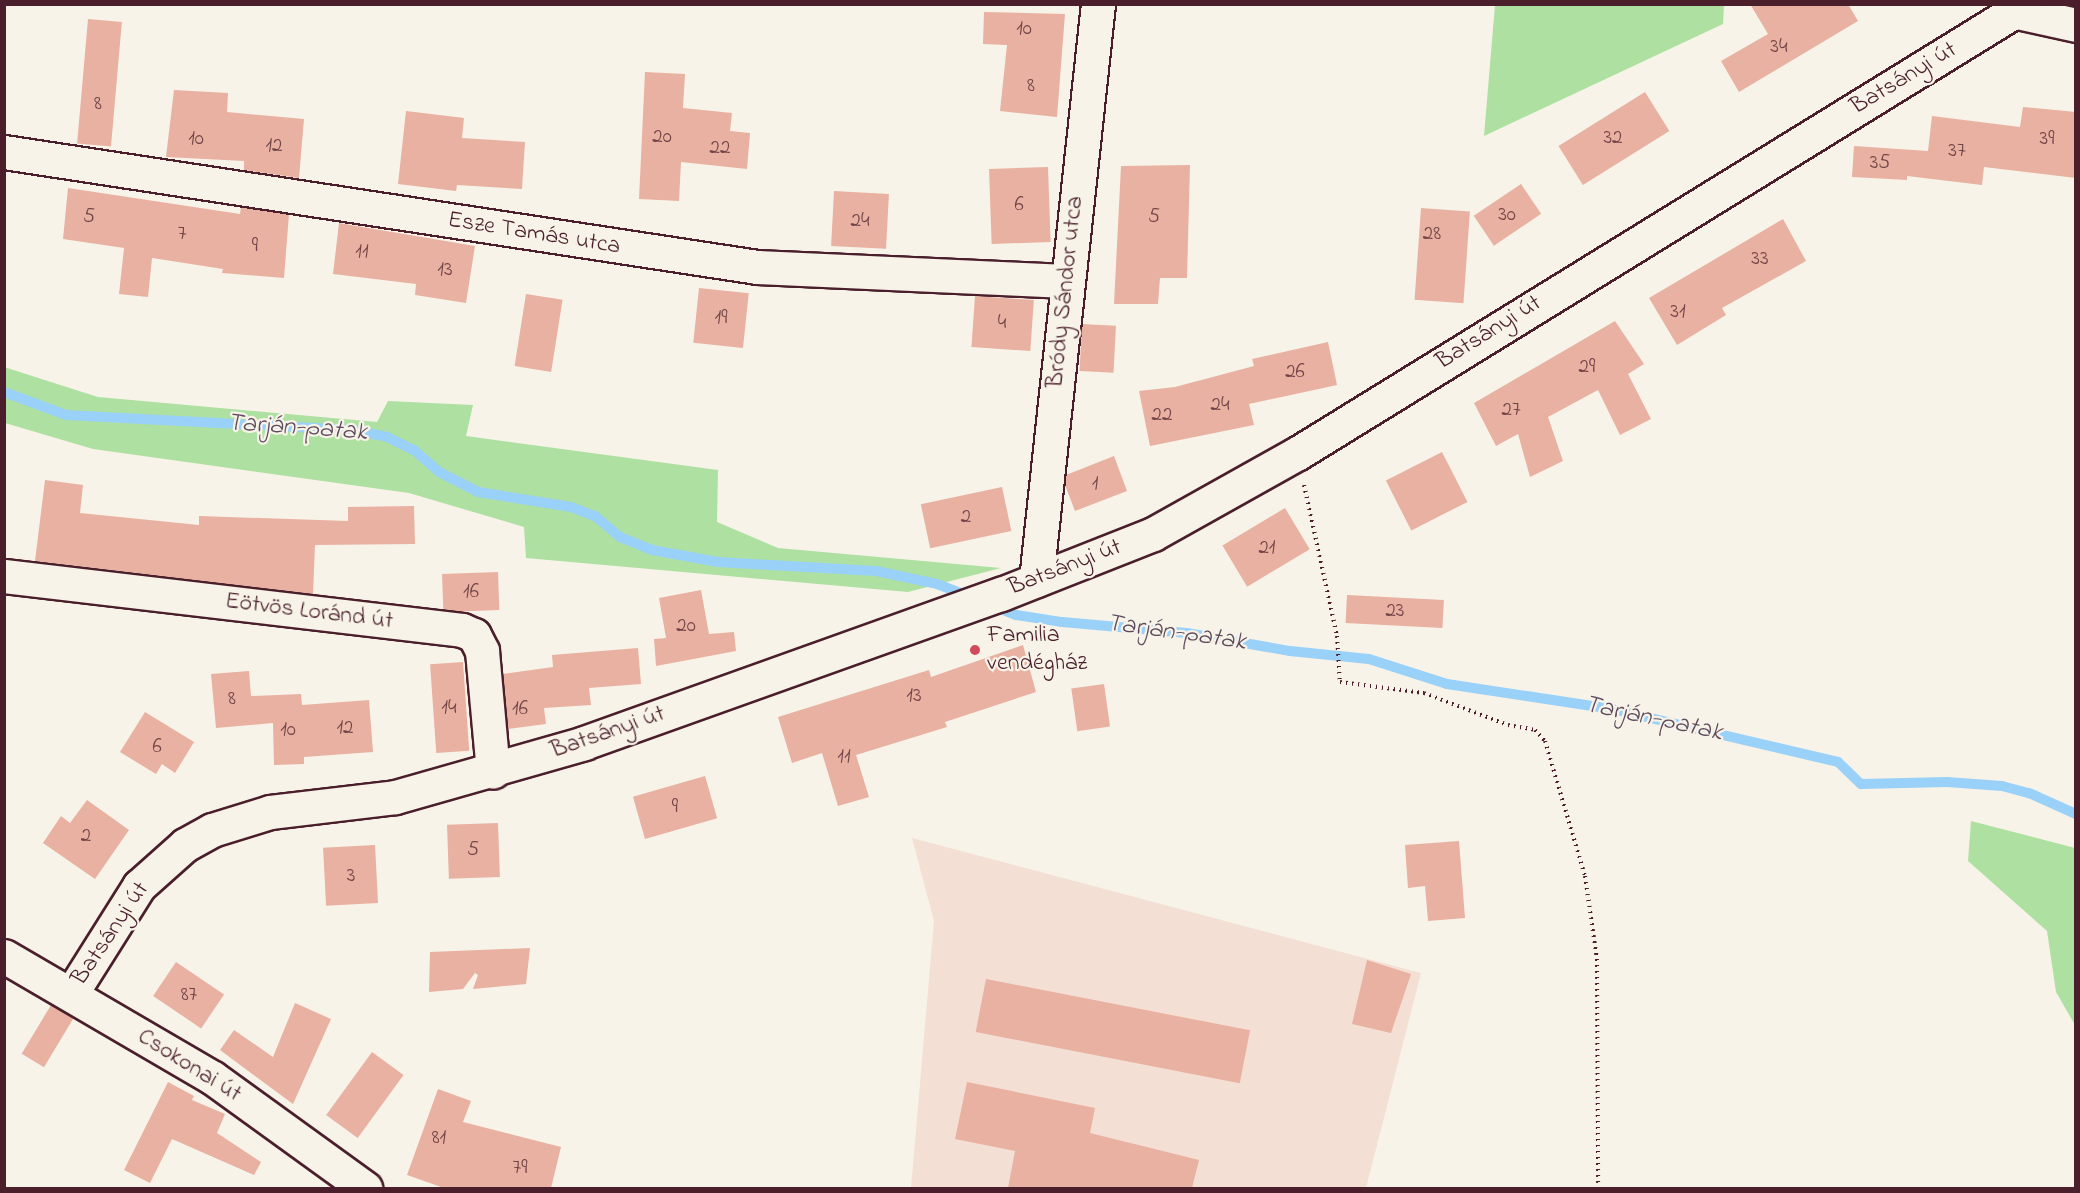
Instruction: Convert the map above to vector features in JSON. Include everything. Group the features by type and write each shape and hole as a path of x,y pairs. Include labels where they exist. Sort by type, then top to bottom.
{"street":[{"name":"Bródy Sándor utca","path":"1036,580 1098,4"},
{"path":"2021,8 2076,25"},
{"name":"Batsányi út","path":"71,994 140,886 184,845 212,830 239,818 372,801 493,772 1001,594 1153,534 1298,453 2021,8"},
{"name":"Esze Tamás utca","path":"4,152 757,267 1067,281"},
{"name":"Eötvös Loránd út","path":"4,576 462,630 474,635 482,651 493,772"},
{"name":"Csokonai út","path":"4,956 213,1078 365,1188"}],"path":[{"path":"1298,453 1337,636 1340,682 1425,693 1508,725 1535,730 1545,741 1585,876 1597,959 1598,1188"}],"shaded area":[{"path":"912,838 1421,973 1366,1188 911,1188 934,921"}],"green space":[{"path":"1495,5 1724,5 1723,24 1484,136"},
{"path":"4,367 98,397 377,422 388,401 473,405 466,436 718,470 717,522 778,548 1001,568 908,592 526,558 524,527 409,493 93,449 5,423"},
{"path":"1971,821 2075,848 2075,1025 2056,992 2047,931 1968,861"}],"building":[{"path":"1750,4 1848,4 1858,21 1739,92 1721,61 1768,34"},
{"path":"984,12 1065,14 1057,117 1000,111 1007,45 983,44"},
{"path":"88,19 122,22 111,146 77,144"},
{"path":"645,72 685,74 683,108 732,113 730,131 750,133 747,169 681,162 679,201 639,199"},
{"path":"174,90 228,93 227,112 304,119 299,178 244,170 244,161 166,157"},
{"path":"1645,92 1669,131 1583,185 1558,146"},
{"path":"2023,107 2076,112 2076,178 1984,167 1982,185 1907,176 1907,180 1852,177 1854,146 1928,151 1932,116 2020,127"},
{"path":"406,111 464,118 462,138 525,142 522,189 457,185 456,191 398,184"},
{"path":"1190,165 1187,278 1160,278 1158,304 1114,304 1121,166"},
{"path":"1048,167 1051,242 992,244 989,169"},
{"path":"1521,184 1541,214 1494,246 1474,216"},
{"path":"68,188 240,214 241,207 289,214 284,278 222,273 223,269 152,258 148,297 119,294 124,248 63,239"},
{"path":"834,191 889,194 886,249 831,246"},
{"path":"1421,208 1470,211 1463,303 1415,300"},
{"path":"1783,219 1806,261 1722,308 1726,315 1677,345 1649,298"},
{"path":"339,223 475,246 466,303 415,295 416,284 333,274"},
{"path":"699,288 749,293 743,348 693,343"},
{"path":"526,294 563,300 551,372 515,366"},
{"path":"975,296 1034,300 1030,351 971,347"},
{"path":"1615,321 1644,364 1628,374 1651,419 1620,435 1598,390 1548,417 1563,461 1530,477 1518,434 1496,446 1474,403"},
{"path":"1082,324 1116,326 1113,373 1080,371"},
{"path":"1328,342 1337,385 1249,404 1254,425 1150,446 1139,391 1175,387 1254,366 1252,359"},
{"path":"1442,452 1467,502 1411,530 1386,481"},
{"path":"1114,456 1127,491 1075,511 1065,485 1066,475"},
{"path":"45,480 83,485 80,513 199,525 199,516 348,521 348,507 414,506 415,544 315,545 313,594 35,561"},
{"path":"1002,487 1011,531 930,548 921,504"},
{"path":"1285,508 1310,549 1247,587 1222,546"},
{"path":"498,572 499,610 443,612 442,574"},
{"path":"701,590 709,634 734,632 736,651 656,666 654,639 666,638 659,598"},
{"path":"1347,595 1444,600 1442,628 1346,623"},
{"path":"1023,645 1036,692 945,722 947,727 856,755 869,797 838,806 822,753 792,763 778,717 929,670 931,677"},
{"path":"638,648 641,684 589,688 591,705 544,708 546,724 508,729 503,674 553,667 552,655"},
{"path":"463,662 469,751 436,753 430,664"},
{"path":"249,671 251,696 301,694 302,705 369,700 373,752 304,757 304,764 274,765 273,723 216,728 211,674"},
{"path":"1104,684 1110,727 1077,731 1071,689"},
{"path":"145,712 194,742 175,773 162,764 156,774 120,752"},
{"path":"705,776 717,818 645,839 633,797"},
{"path":"87,800 129,830 95,879 43,843 61,816 70,823"},
{"path":"498,823 500,877 449,879 447,825"},
{"path":"1459,841 1465,918 1428,921 1425,886 1408,888 1405,845"},
{"path":"375,845 378,903 326,906 323,848"},
{"path":"530,948 526,984 473,989 478,975 475,973 463,989 429,992 430,952"},
{"path":"1367,960 1411,974 1391,1033 1352,1024"},
{"path":"176,962 224,994 201,1028 153,996"},
{"path":"986,979 1250,1030 1240,1083 976,1032"},
{"path":"295,1003 331,1019 293,1104 220,1050 234,1030 273,1057"},
{"path":"51,1005 73,1018 44,1067 22,1054"},
{"path":"372,1052 404,1075 358,1138 326,1115"},
{"path":"168,1082 194,1096 192,1100 225,1114 217,1133 261,1162 254,1175 172,1139 150,1183 124,1170"},
{"path":"967,1082 1095,1108 1090,1133 1199,1160 1192,1188 1008,1188 1015,1151 955,1139"},
{"path":"438,1089 471,1101 463,1122 561,1147 551,1188 444,1188 407,1175"}],"waterway":[{"name":"Tarján-patak","path":"4,392 66,415 352,430 387,437 414,450 439,472 478,492 571,507 595,516 620,537 652,550 718,562 876,571 937,584 971,597"},
{"name":"Tarján-patak","path":"991,605 1016,615 1062,622 1187,633 1290,651 1369,659 1447,684 1612,709 1838,762 1861,784 1947,782 2002,786 2029,793 2076,814"}],"place":[{"name":"Familia vendégház","path":"975,650"}]}
